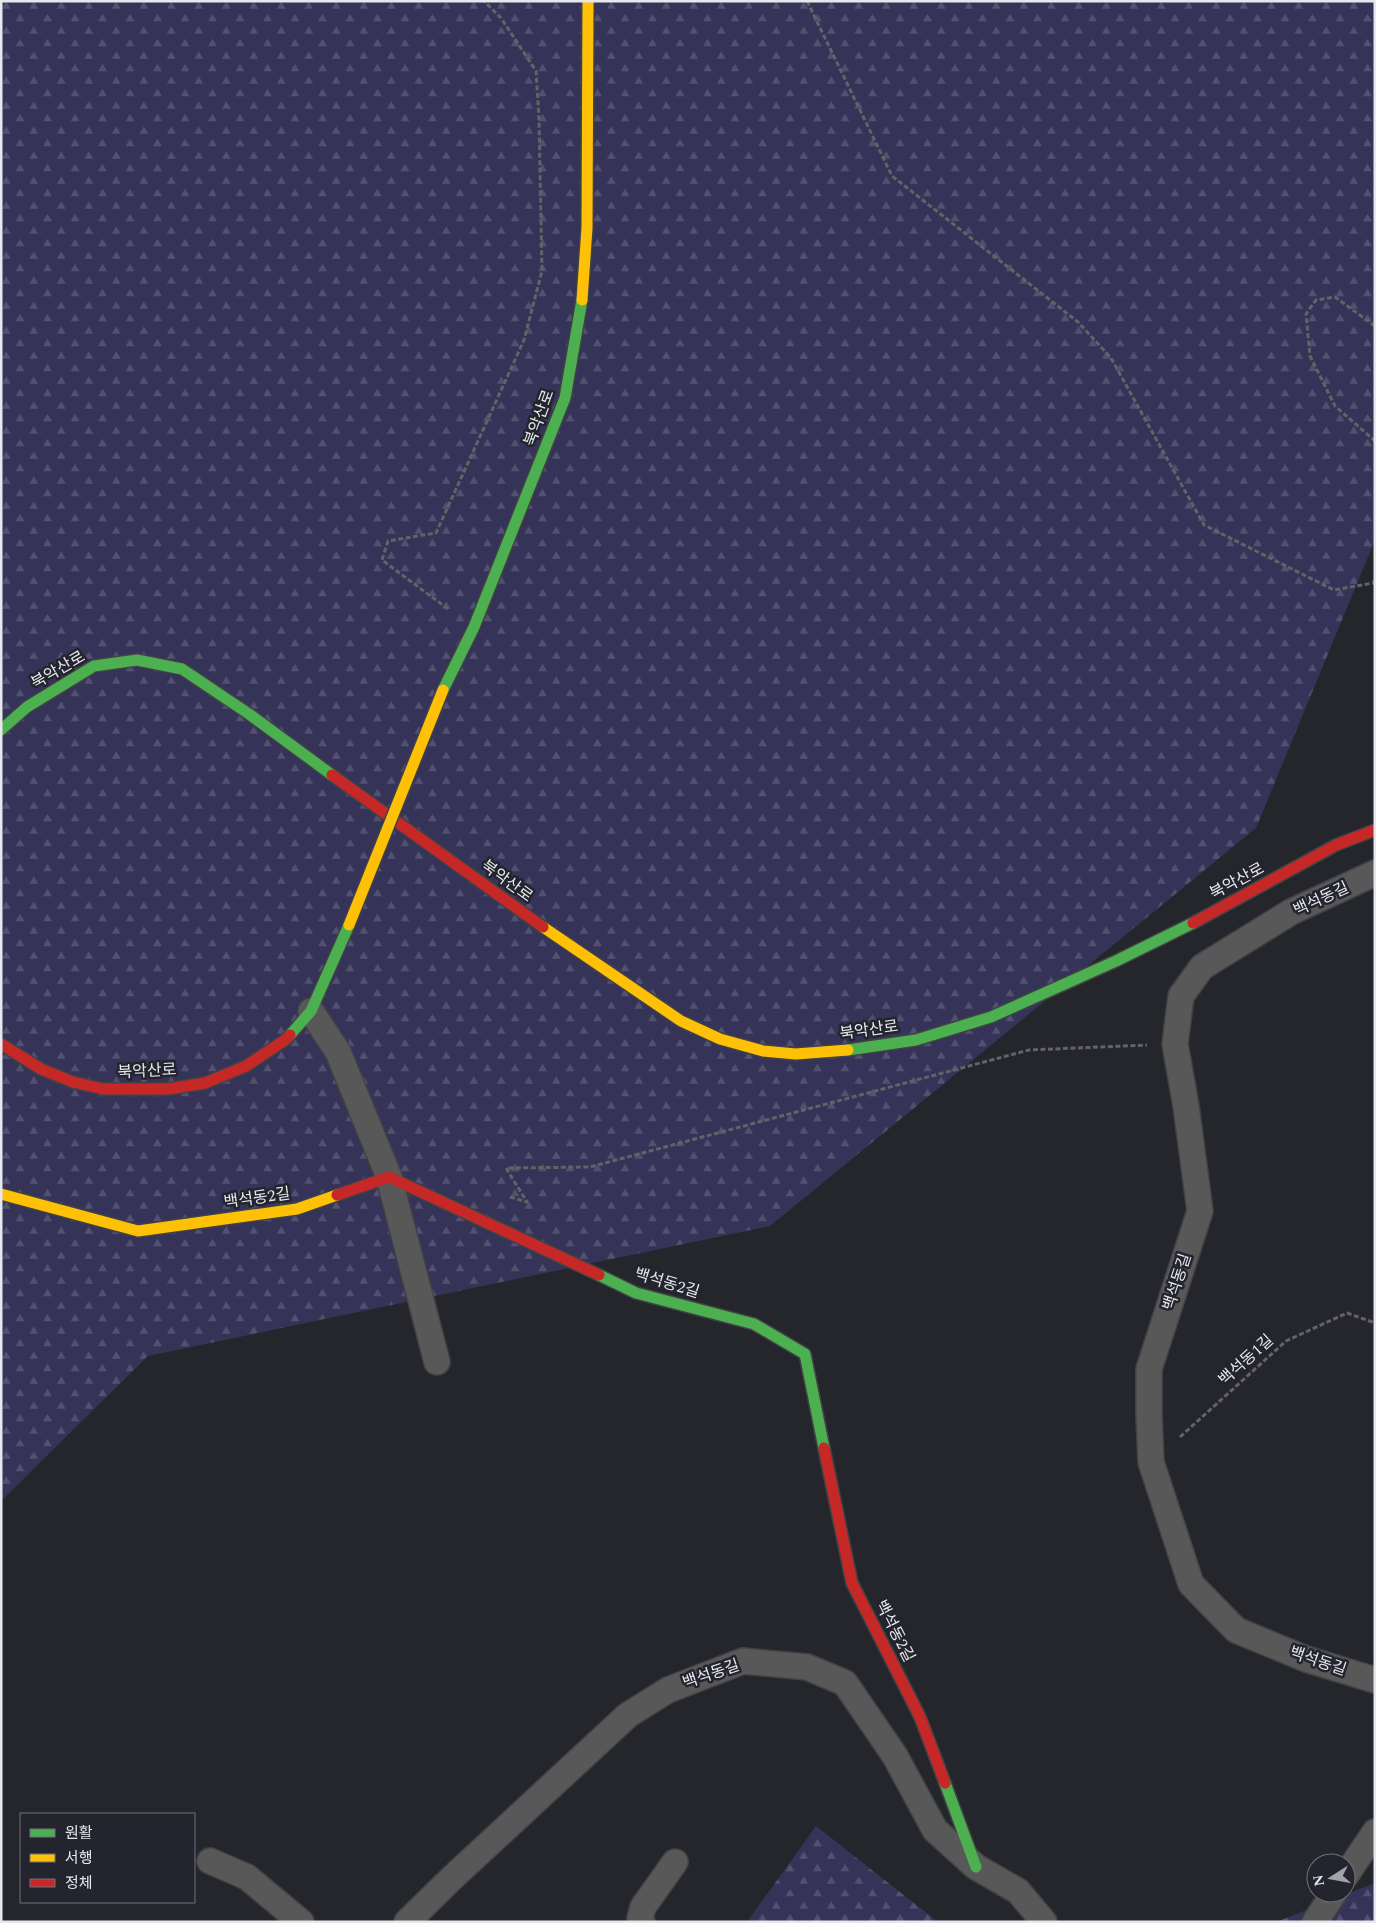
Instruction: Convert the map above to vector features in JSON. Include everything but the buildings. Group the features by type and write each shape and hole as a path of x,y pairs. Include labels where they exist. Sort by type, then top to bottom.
{"street":[{"name":"북악산로","path":"1,1044 41,1069 73,1082 103,1089 168,1089 205,1083 246,1066 285,1040 311,1011 349,925 443,690 474,627 565,398 580,313 587,228 588,1"},
{"name":"북악산로","path":"1,730 27,707 94,666 137,660 182,669 249,714 553,934 681,1022 720,1039 763,1051 796,1054 836,1052 916,1040 991,1017 1175,933 1336,846 1375,830"},
{"name":"백석동길","path":"1375,873 1291,912 1202,967 1181,996 1175,1044 1186,1106 1200,1211 1149,1369 1151,1462 1191,1584 1236,1630 1306,1659 1375,1680"},
{"path":"311,1011 338,1052 389,1177 437,1362"},
{"name":"백석동2길","path":"1,1194 138,1231 297,1210 389,1177 636,1293 754,1324 805,1354 852,1583 920,1717 976,1867"},
{"name":"백석동길","path":"407,1922 452,1878 628,1716 668,1690 743,1661 807,1666 845,1683 895,1756 935,1830 976,1867 1018,1891 1044,1922"},
{"path":"1356,1860 1375,1832"},
{"path":"210,1861 247,1876 301,1922"},
{"path":"642,1922 640,1918 643,1907 675,1862"},
{"path":"1315,1922 1327,1903"}],"path":[{"path":"474,627 382,560 388,542 436,533 524,340 542,271 539,118 536,71 501,18 484,1"},
{"path":"807,1 892,176 1078,322 1110,358 1204,525 1334,590 1373,583 1375,580"},
{"path":"1375,326 1335,297 1316,300 1306,314 1310,356 1335,406 1375,441"},
{"path":"508,1197 527,1202 506,1168 590,1167 1029,1050 1175,1044"},
{"name":"백석동1길","path":"1151,1462 1286,1341 1347,1313 1375,1322"}],"green space":[{"path":"1,1 1375,1 1375,540 1256,828 770,1226 148,1356 1,1501"},
{"path":"816,1826 938,1922 747,1922"},
{"path":"1375,1883 1375,1922 1276,1922 1324,1903 1356,1903 1356,1890"}],"traffic: fast":[{"path":"443,690 474,627 565,398 582,300"},
{"path":"1,730 27,707 94,666 137,660 182,669 249,714 332,775"},
{"path":"848,1050 916,1040 991,1017 1116,961 1193,923"},
{"path":"290,1035 311,1011 349,925"},
{"path":"599,1275 636,1293 754,1324 805,1354 824,1448"},
{"path":"945,1783 976,1867"}],"traffic: slow":[{"path":"582,300 587,228 588,1"},
{"path":"349,925 443,690"},
{"path":"543,927 681,1021 720,1039 763,1051 796,1054 848,1050"},
{"path":"1,1194 138,1231 297,1209 337,1195"}],"traffic: jam":[{"path":"332,775 543,927"},
{"path":"1193,923 1336,845 1375,830"},
{"path":"1,1044 41,1069 73,1082 103,1089 168,1089 205,1083 246,1066 290,1035"},
{"path":"337,1195 389,1177 599,1275"},
{"path":"824,1448 852,1583 920,1717 945,1783"}]}
